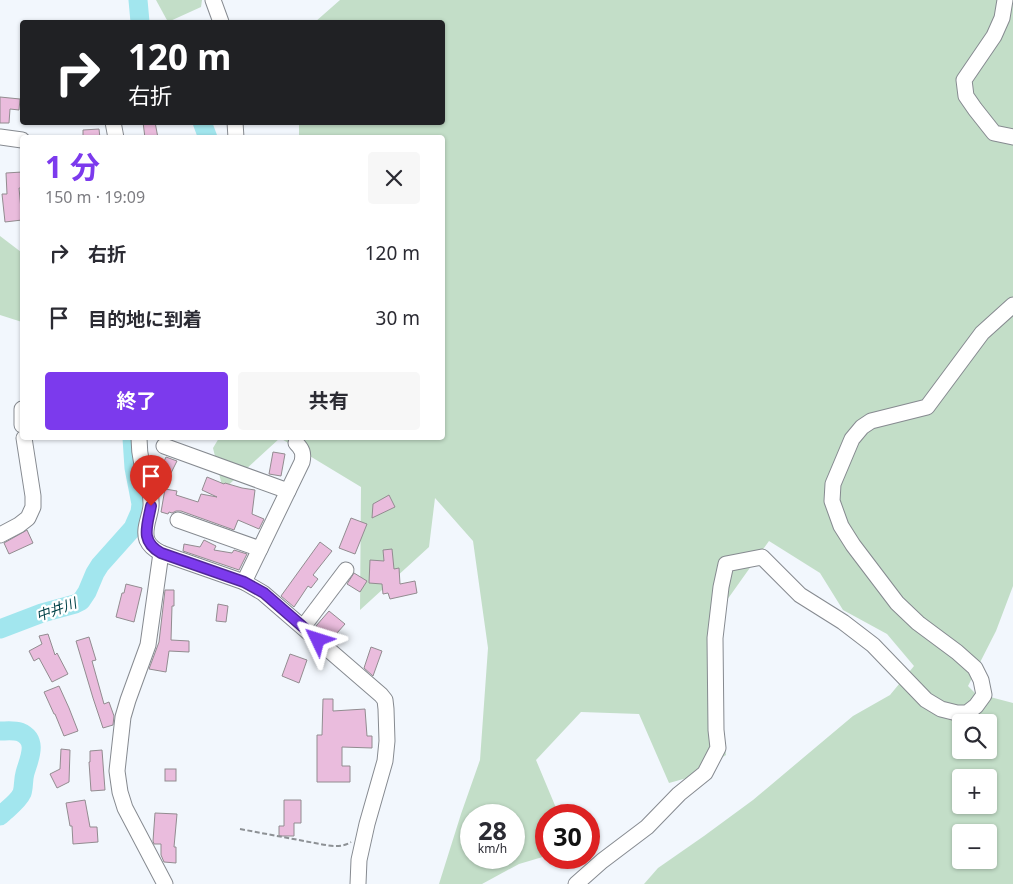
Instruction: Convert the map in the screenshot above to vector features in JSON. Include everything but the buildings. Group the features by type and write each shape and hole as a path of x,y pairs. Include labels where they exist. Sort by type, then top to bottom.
{"street":[{"path":"213,0 220,20"},
{"path":"1005,0 1002,18 994,36 964,80 966,96 994,133 1013,137"},
{"path":"0,137 20,140"},
{"path":"576,884 602,861 647,827 679,794 705,772 718,748 716,730 715,638 726,564 762,557 800,595 843,622 873,646 926,700 941,709 957,713 967,713 976,706 984,695 981,680 975,668 918,623 898,602 853,545 841,526 832,501 833,484 852,439 862,427 871,421 927,407 982,333 1013,304"},
{"path":"0,535 19,526 28,518 33,507 24,440"},
{"path":"139,440 142,465 151,493 151,506 145,532 152,548 161,553 244,582 264,593 385,700 387,741 385,761 359,860 358,884"},
{"path":"244,582 302,462 304,455 302,448 296,443"},
{"path":"164,446 288,491"},
{"path":"178,520 260,549"},
{"path":"161,553 148,645 123,717 117,771 120,792 125,808 165,884"},
{"path":"303,627 346,570"}],"path":[{"path":"240,830 332,846 347,845 352,841"}],"green space":[{"path":"156,0 202,0 201,7 172,20 167,20"},
{"path":"340,0 1013,0 1013,586 996,631 968,686 975,693 1013,703 1013,884 644,884 658,868 753,800 853,716 890,695 914,666 887,634 843,610 820,573 769,541 727,600 714,680 726,755 687,778 669,783 639,714 581,712 536,760 554,804 535,804 535,859 525,862 525,804 465,804 480,760 488,648 473,541 435,498 429,547 360,610 361,487 283,440 445,440 445,135 299,135 299,125 445,125 445,20 317,20"},
{"path":"0,236 20,251 20,321 0,315"},
{"path":"218,440 278,440 223,490 213,448"},
{"path":"460,817 460,869 510,869 482,884 439,884"}],"waterway":[{"name":"中井川","path":"138,0 140,20"},
{"name":"中井川","path":"203,125 207,135"},
{"name":"中井川","path":"0,629 81,601 100,565 133,528 140,512 141,504 134,468 132,440"},
{"name":"中井川","path":"0,731 18,731 26,735 31,745 22,793 0,816"}],"route":[{"path":"151,506 145,532 152,548 161,553 254,586 318,640"}]}
